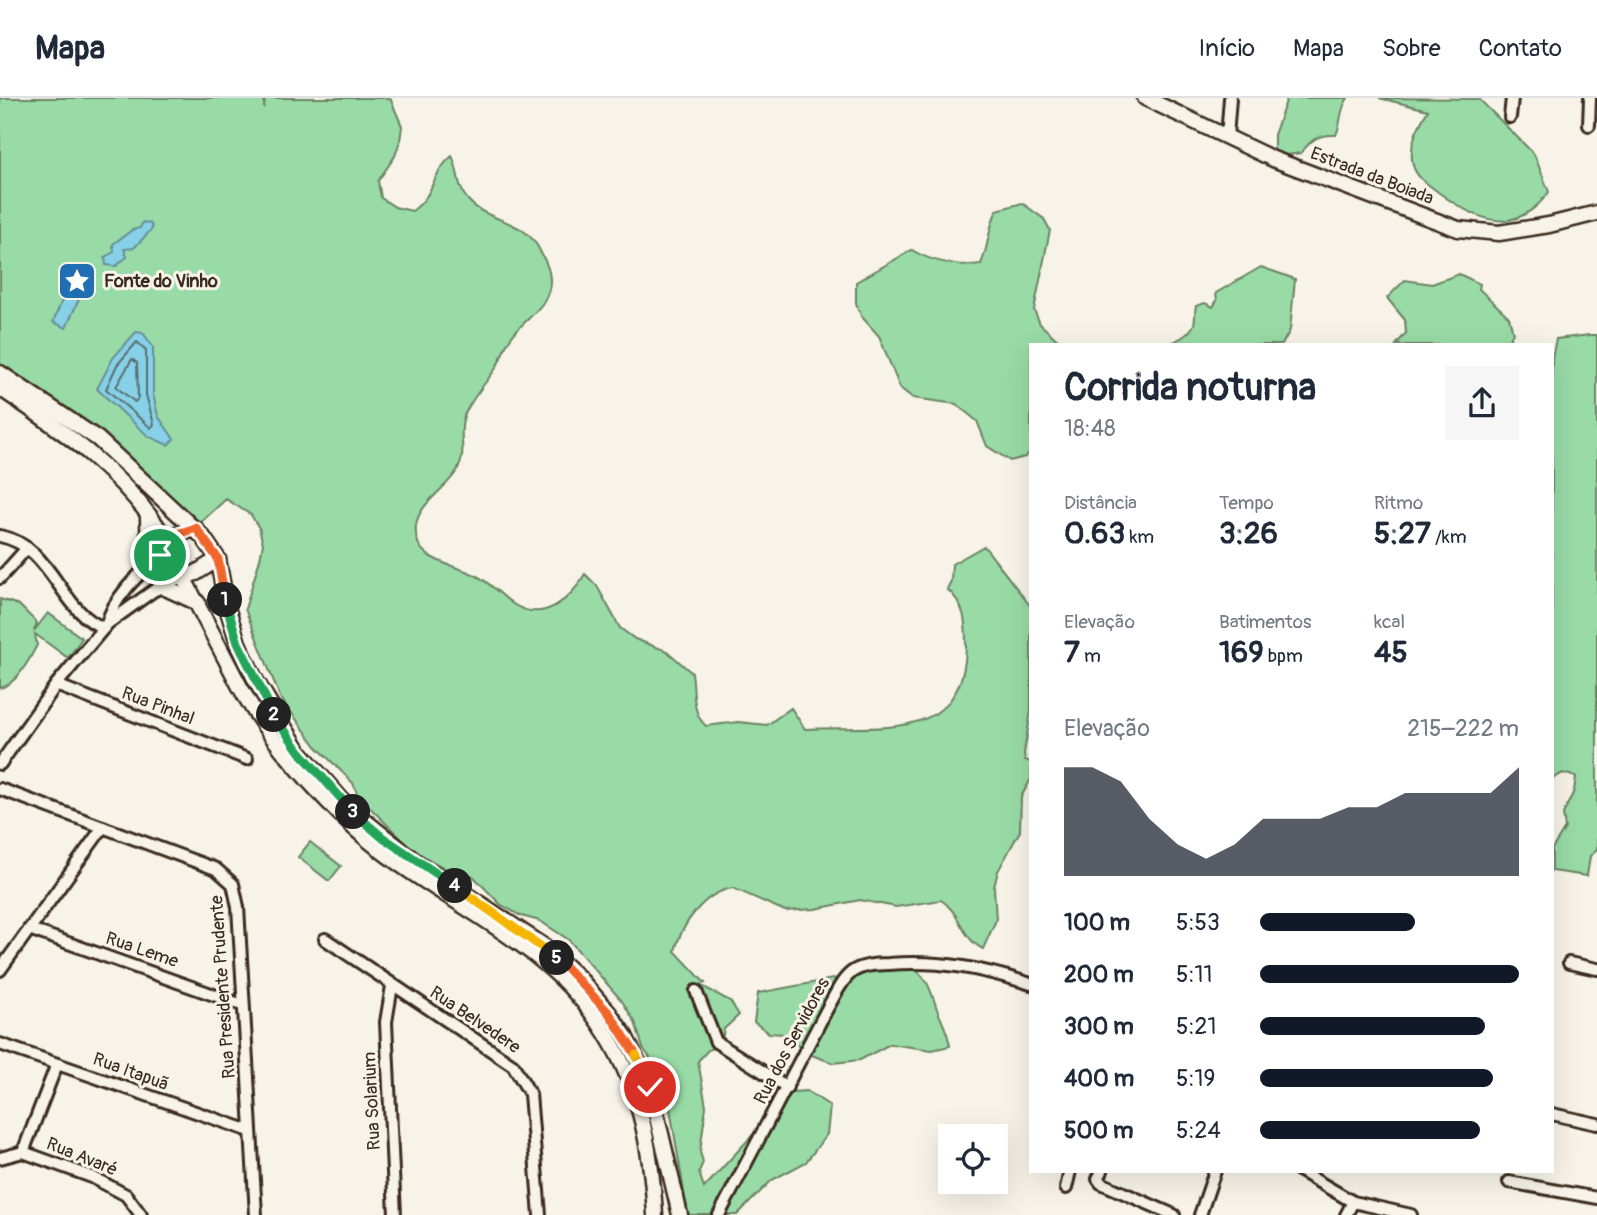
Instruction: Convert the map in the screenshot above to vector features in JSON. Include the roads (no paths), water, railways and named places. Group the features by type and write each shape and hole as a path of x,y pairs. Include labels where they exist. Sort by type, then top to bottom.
{"main road":[{"name":"Estrada da Boiada","path":"1145,98 1273,159 1458,229 1499,233 1549,225 1597,213"},
{"path":"0,373 98,439 196,528 218,559 226,604 238,643 256,681 276,717 324,781 382,837 544,946 579,978 617,1024 650,1087 680,1215"},
{"path":"0,388 89,451 148,515 170,545 183,577 241,688 289,759 344,818 384,853 533,952 590,1010 622,1062 638,1102 647,1140 654,1215"},
{"path":"148,515 151,563"},
{"path":"170,545 177,534 196,528"},
{"path":"183,577 196,573 218,559"},
{"path":"164,585 200,605"}],"street":[{"path":"1227,137 1230,98"},
{"path":"1510,117 1512,98"},
{"path":"1589,125 1590,98"},
{"path":"0,536 27,548 43,563 89,620 105,626"},
{"path":"105,626 109,614 151,563 170,545"},
{"path":"0,578 27,548"},
{"path":"151,563 164,585"},
{"path":"0,764 56,685 105,626 164,585 183,577"},
{"name":"Rua Pinhal","path":"56,685 247,758"},
{"name":"Rua Presidente Prudente","path":"0,789 226,875 236,895 256,1215"},
{"path":"0,971 103,827"},
{"name":"Rua Leme","path":"29,929 242,1005"},
{"name":"Rua Belvedere","path":"325,939 392,986 500,1054 522,1077 530,1094 535,1122 540,1215"},
{"name":"Rua dos Servidores","path":"719,1215 828,1007 844,980 855,970 877,964 937,961 1029,983"},
{"path":"1569,963 1597,969"},
{"name":"Rua Solarium","path":"392,986 386,1022 396,1215"},
{"path":"696,991 716,1042 787,1087"},
{"name":"Rua Itapuã","path":"0,1044 250,1130"},
{"path":"23,1152 57,1064"},
{"path":"1554,1114 1597,1124"},
{"name":"Rua Avaré","path":"0,1158 23,1152 115,1188 134,1204 141,1215"},
{"path":"1066,1188 1070,1173"},
{"path":"1101,1173 1098,1178 1101,1183 1174,1215"},
{"path":"1200,1215 1214,1173"},
{"path":"1303,1173 1353,1202 1411,1215"},
{"path":"1509,1182 1597,1198"},
{"path":"1346,1215 1353,1202"}],"water":[{"path":"143,222 151,224 152,229 134,248 124,249 127,257 116,266 106,265 105,257 114,252 113,244 132,230 140,228"},
{"path":"65,293 79,299 66,328 53,322"},
{"path":"136,332 143,333 153,347 153,394 158,416 174,439 168,445 148,436 97,389 113,358"}],"place":[{"name":"Fonte do Vinho","path":"77,281"}]}
